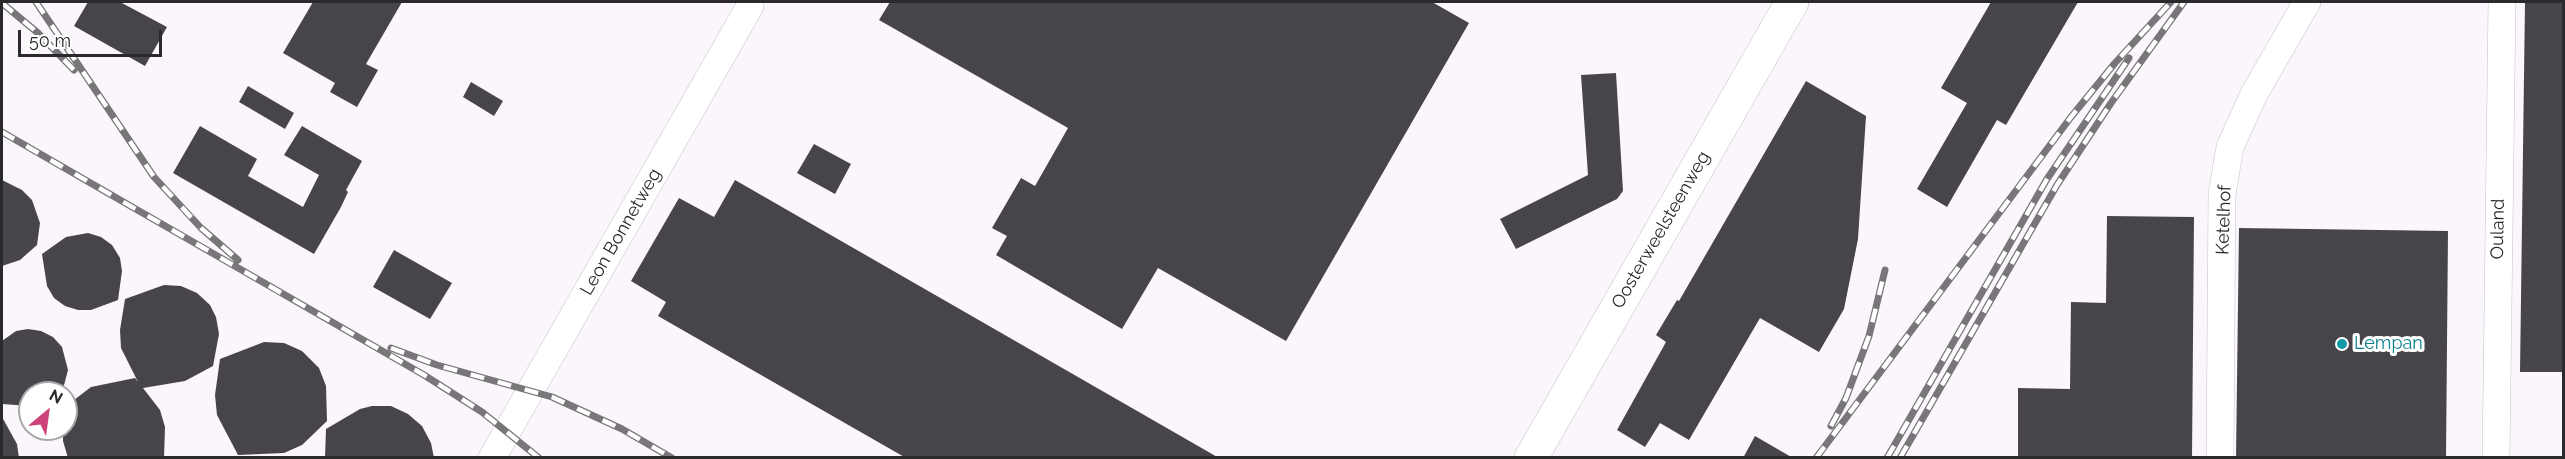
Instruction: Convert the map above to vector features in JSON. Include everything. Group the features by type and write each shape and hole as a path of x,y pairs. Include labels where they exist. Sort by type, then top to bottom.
{"main road":[{"name":"Oosterweelsteenweg","path":"1530,458 1792,2"}],"street":[{"name":"Ketelhof","path":"2220,458 2222,194 2230,147 2254,94 2307,2"},
{"name":"Ouland","path":"2496,458 2502,2"},
{"name":"Leon Bonnetweg","path":"492,458 750,6"}],"building":[{"path":"88,2 120,2 167,27 145,66 74,26"},
{"path":"313,2 402,2 366,64 378,70 357,107 330,92 335,83 283,53"},
{"path":"890,2 1432,2 1469,23 1286,341 1158,268 1122,329 996,255 1007,236 992,228 1021,178 1035,186 1068,128 879,20"},
{"path":"1991,2 2078,2 2006,125 1997,120 1947,207 1917,189 1967,103 1941,88"},
{"path":"2525,2 2564,2 2564,372 2520,372"},
{"path":"1616,73 1623,191 1617,199 1516,249 1500,219 1588,175 1581,75"},
{"path":"1806,81 1866,116 1858,239 1844,309 1819,352 1760,318 1689,440 1660,423 1645,447 1617,430 1666,342 1656,335 1677,300 1679,301"},
{"path":"471,82 503,101 494,116 463,97"},
{"path":"248,86 294,113 285,129 239,102"},
{"path":"200,126 257,159 248,176 303,207 319,175 284,155 302,126 362,161 346,190 348,192 341,207 314,254 173,173"},
{"path":"814,144 851,164 835,194 797,173"},
{"path":"2,180 22,190 32,200 40,223 37,245 20,260 2,266"},
{"path":"735,180 1219,458 906,458 658,316 666,302 631,281 679,198 714,217"},
{"path":"2107,216 2194,217 2192,458 2018,458 2018,388 2070,389 2071,302 2106,303"},
{"name":"Lempan","path":"2239,228 2448,231 2446,458 2236,458"},
{"path":"88,233 101,237 112,245 120,258 122,271 118,300 91,310 78,310 65,306 54,298 47,286 42,254 66,237"},
{"path":"394,250 452,283 430,319 373,287"},
{"path":"164,285 181,286 197,293 210,305 216,317 219,334 213,366 185,381 143,388 160,410 165,427 164,458 68,458 63,441 78,441 78,397 91,387 135,378 138,382 121,348 120,330 125,299"},
{"path":"28,329 41,331 53,337 62,347 68,370 65,381 18,381 18,405 2,404 2,341 16,331"},
{"path":"264,342 284,343 302,351 319,368 326,386 327,421 302,445 284,453 238,455 217,415 215,395 220,359"},
{"path":"372,406 391,406 408,414 422,426 431,443 434,458 325,458 326,429 360,409"},
{"path":"2,417 17,444 19,458 2,458"},
{"path":"1755,436 1793,458 1743,458"}],"railway":[{"path":"36,2 154,177 201,228 238,260"},
{"path":"1816,458 2071,117 2115,63 2171,2"},
{"path":"1900,458 2057,185 2111,103 2184,2"},
{"path":"2,3 38,33 74,70"},
{"path":"1887,458 2047,179 2129,58"},
{"path":"2,132 424,375 482,412 539,458"},
{"path":"1831,426 1846,398 1869,336 1885,270"},
{"path":"391,348 437,365 552,397 622,429 672,458"}],"place":[{"name":"Lempan","path":"2342,344"}]}
